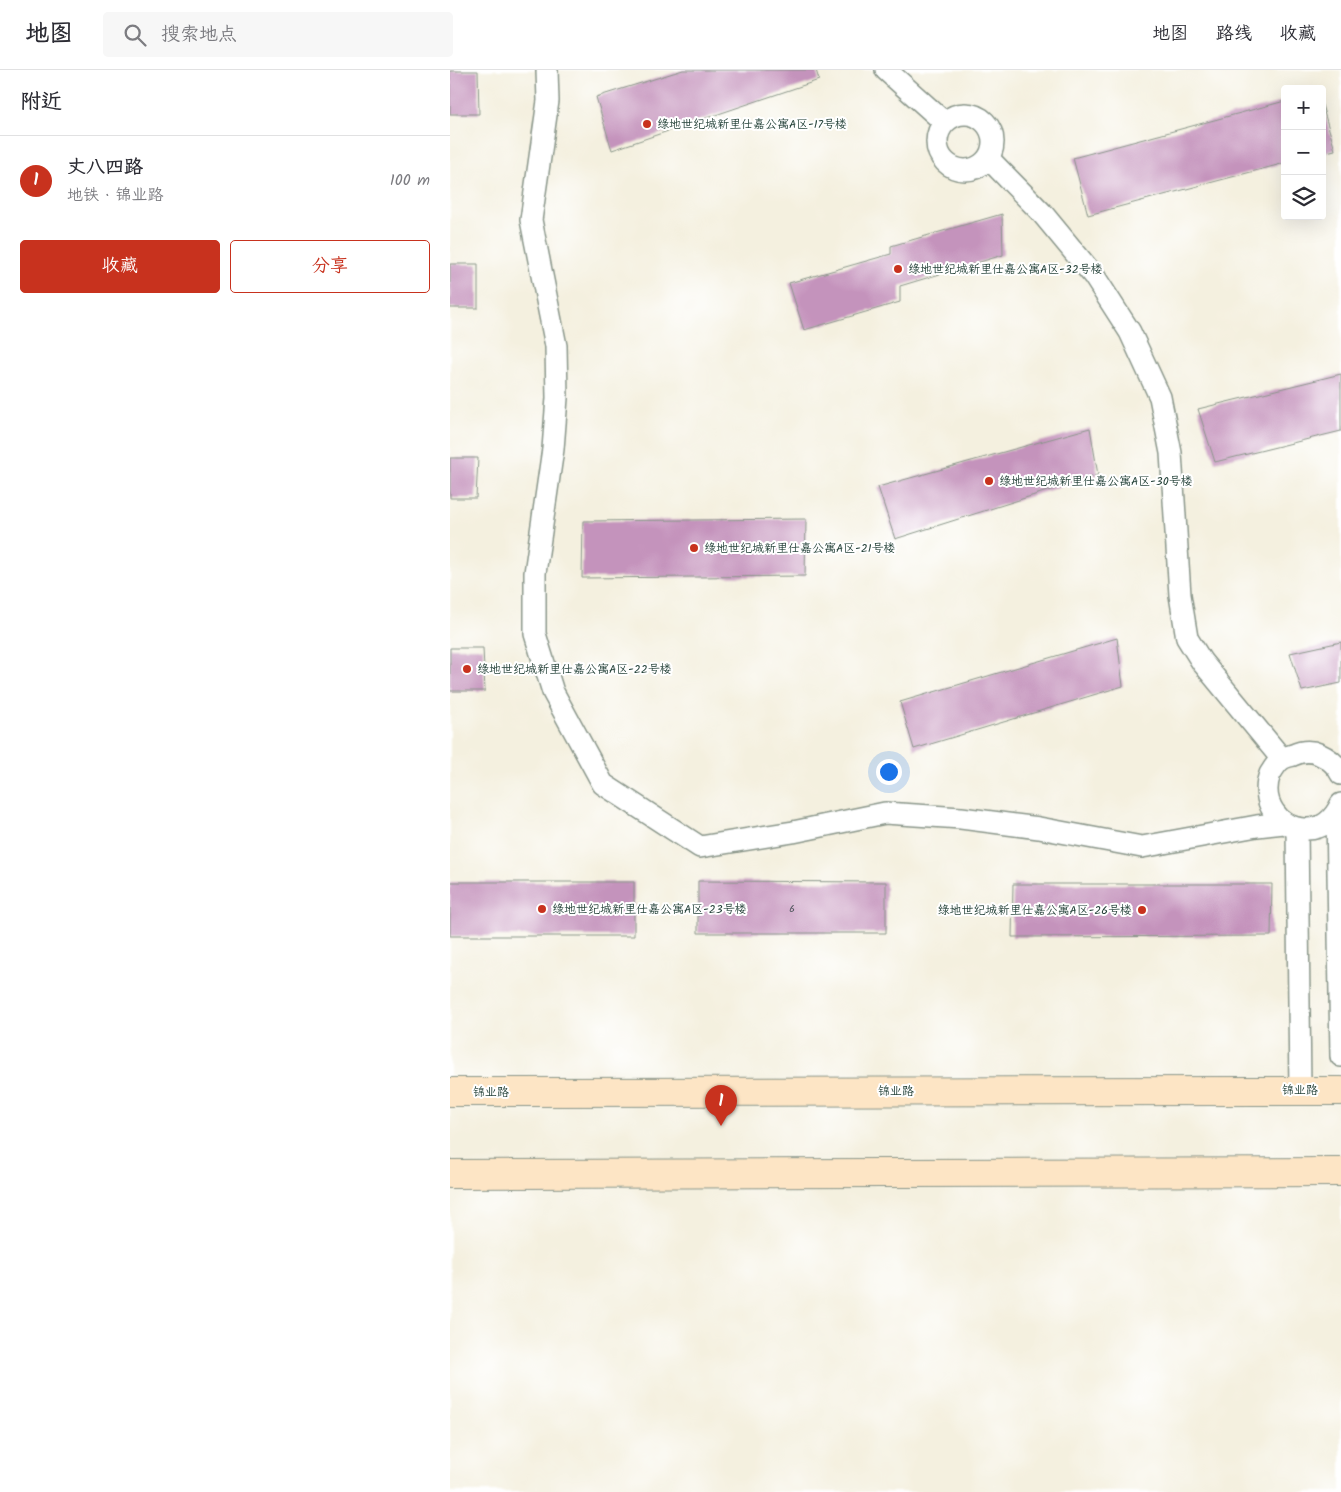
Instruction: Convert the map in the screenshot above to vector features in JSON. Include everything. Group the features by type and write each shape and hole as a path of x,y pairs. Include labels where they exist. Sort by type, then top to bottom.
{"main road":[{"name":"锦业路","path":"450,1092 1341,1090"},
{"path":"450,1174 1341,1172"}],"street":[{"path":"547,70 548,101 531,220 556,346 557,398 553,449 535,573 535,634 553,692 603,784 700,846 792,832 884,813 962,818 1040,828 1142,846 1256,826 1291,826 1311,829 1324,825 1339,808"},
{"path":"886,70 944,122"},
{"path":"961,114 979,117 991,131 993,140 992,150 988,158 981,165 964,170 955,168 947,163 941,157 937,148 939,130 944,122 961,114"},
{"path":"988,158 1042,213 1094,276 1130,332 1160,397 1171,453 1180,595 1187,638 1202,662 1282,759"},
{"path":"1291,826 1274,814 1268,802 1267,782 1272,770 1282,759 1302,751 1316,753 1329,758 1341,774"},
{"path":"1339,808 1341,1056"},
{"path":"1291,826 1300,1090"}],"building":[{"name":"绿地世纪城新里仕嘉公寓A区-17号楼","path":"683,70 816,70 819,80 612,150 596,97"},
{"path":"450,71 478,71 479,114 450,114"},
{"path":"1281,102 1281,164 1088,215 1073,158"},
{"path":"1326,119 1335,150 1326,152"},
{"name":"绿地世纪城新里仕嘉公寓A区-32号楼","path":"1002,214 1003,255 900,286 900,302 804,330 789,283 891,254 891,246"},
{"path":"450,264 478,264 478,308 450,308"},
{"path":"1341,374 1341,431 1215,462 1198,409"},
{"name":"绿地世纪城新里仕嘉公寓A区-30号楼","path":"1090,428 1098,475 895,539 878,487"},
{"path":"450,458 478,458 476,498 450,498"},
{"name":"绿地世纪城新里仕嘉公寓A区-21号楼","path":"806,519 805,576 582,578 583,521"},
{"path":"1117,638 1123,686 914,749 900,702"},
{"path":"1341,642 1341,683 1302,691 1290,653"},
{"name":"绿地世纪城新里仕嘉公寓A区-22号楼","path":"450,648 483,648 485,691 450,691"},
{"path":"698,881 886,882 886,933 698,933"},
{"name":"绿地世纪城新里仕嘉公寓A区-23号楼","path":"450,882 634,882 634,936 450,936"},
{"name":"绿地世纪城新里仕嘉公寓A区-26号楼","path":"1013,884 1272,884 1271,936 1012,937"}],"place":[{"name":"绿地世纪城新里仕嘉公寓A区-17号楼","path":"647,124"},
{"name":"绿地世纪城新里仕嘉公寓A区-32号楼","path":"898,269"},
{"name":"绿地世纪城新里仕嘉公寓A区-30号楼","path":"989,481"},
{"name":"绿地世纪城新里仕嘉公寓A区-21号楼","path":"694,548"},
{"name":"绿地世纪城新里仕嘉公寓A区-22号楼","path":"467,669"},
{"name":"绿地世纪城新里仕嘉公寓A区-23号楼","path":"542,909"},
{"name":"绿地世纪城新里仕嘉公寓A区-26号楼","path":"1142,910"},
{"name":"丈八四路","path":"721,1126"}]}
